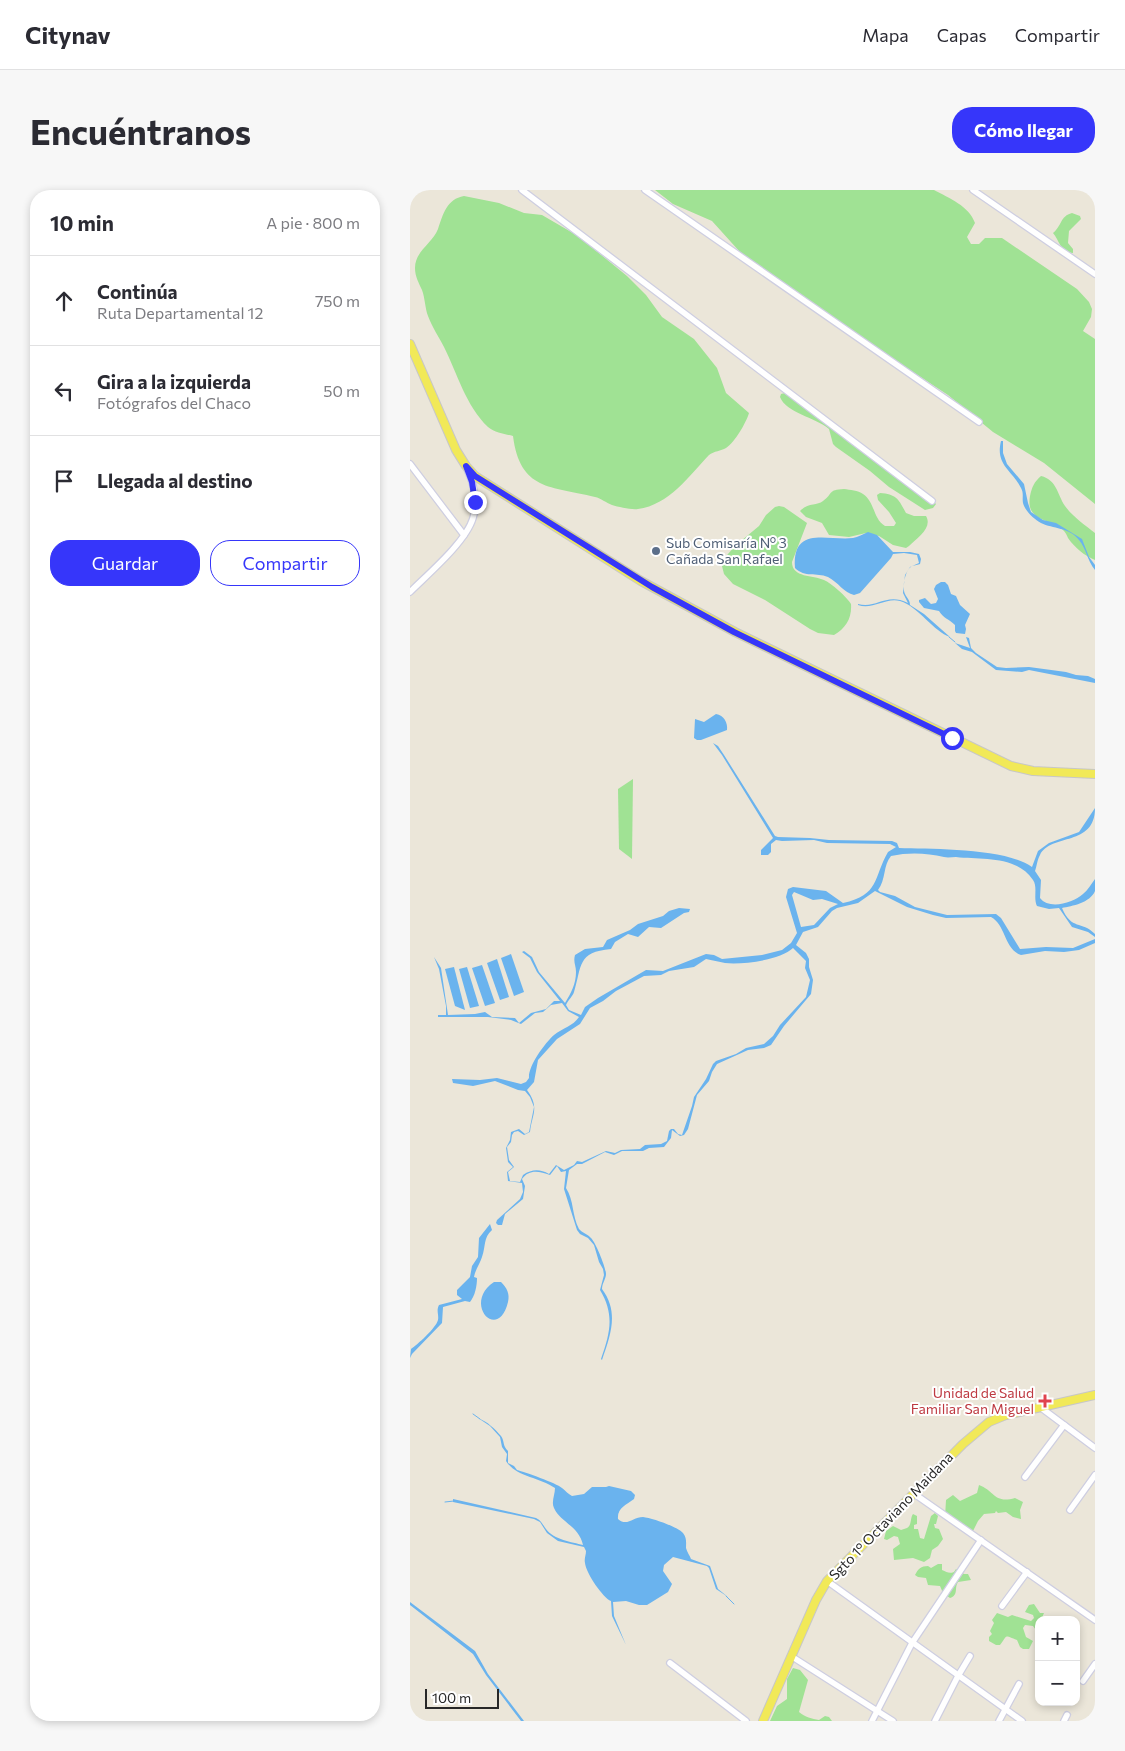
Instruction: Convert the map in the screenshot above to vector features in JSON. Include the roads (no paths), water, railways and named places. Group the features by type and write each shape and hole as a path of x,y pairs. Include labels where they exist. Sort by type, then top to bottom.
{"main road":[{"path":"410,344 456,450 475,476 652,587 734,632 952,738 1023,770 1095,774"},
{"name":"Sgto 1° Octaviano Maidana","path":"763,1721 816,1600 827,1581 913,1493 963,1444 989,1422 1006,1415 1095,1395"}],"street":[{"path":"522,190 932,501"},
{"path":"645,190 979,422"},
{"path":"973,190 1095,274"},
{"path":"410,464 464,534"},
{"path":"410,592 433,570 464,534 470,524 475,509 472,482 466,466"},
{"path":"1040,1407 1095,1448"},
{"path":"1025,1478 1064,1425"},
{"path":"1070,1510 1095,1475"},
{"path":"913,1493 1095,1620"},
{"path":"872,1721 912,1643 981,1540"},
{"path":"1002,1606 1027,1572"},
{"path":"827,1581 1022,1721"},
{"path":"791,1656 893,1721"},
{"path":"935,1721 970,1656"},
{"path":"670,1663 746,1721"},
{"path":"1083,1681 1095,1664"},
{"path":"999,1721 1019,1684"}],"water":[{"path":"1001,441 1003,441 1003,453 1007,464 1024,484 1031,512 1043,520 1056,523 1082,539 1089,557 1095,565 1095,570 1081,543 1075,536 1066,530 1041,523 1028,512 1023,503 1021,488 1002,462 1000,456"},
{"path":"868,532 877,535 893,552 919,554 920,564 913,566 919,563 917,555 893,554 860,593 854,595 847,592 828,577 803,573 795,568 796,554 799,546 805,540 822,537 853,538"},
{"path":"941,582 945,582 948,585 951,594 956,596 960,605 970,614 965,625 965,634 956,633 955,625 939,611 924,608 919,602 919,600 925,598 931,604 936,603 938,599 934,589"},
{"path":"904,584 904,591 910,605 924,614 950,637 938,630 914,608 900,601 895,600 869,606 858,605 894,599 908,603 903,593"},
{"path":"966,637 969,638 971,648 976,653 997,667 1029,667 1066,672 1088,676 1095,679 1095,683 1029,670 1022,672 996,670 972,652 962,649 955,643 970,648"},
{"path":"716,714 725,720 727,730 701,740 694,738 695,719 704,722"},
{"path":"713,743 718,746 775,836 778,837 892,841 897,843 899,848 949,849 1005,856 1032,867 1038,851 1049,843 1079,832 1095,808 1093,820 1088,829 1072,838 1046,848 1039,857 1035,871 1041,880 1040,898 1049,904 1061,904 1079,897 1095,879 1093,895 1080,903 1062,908 1069,920 1090,930 1095,934 1095,937 1088,932 1072,927 1059,908 1049,909 1037,906 1033,880 1017,866 998,860 918,854 891,856 878,890 895,896 915,907 947,915 996,914 1001,918 1020,949 1046,947 1073,948 1095,939 1095,943 1079,950 1064,952 1045,951 1021,955 1011,948 1000,925 991,917 946,918 907,907 875,891 858,903 837,908 818,927 803,932 796,945 806,953 809,959 813,980 811,994 771,1045 748,1050 717,1064 709,1081 697,1095 688,1129 684,1135 680,1136 672,1130 671,1138 664,1147 649,1148 643,1151 622,1151 614,1155 605,1152 582,1164 577,1164 569,1170 566,1188 577,1224 579,1229 593,1241 606,1271 602,1289 610,1306 612,1323 602,1360 610,1324 608,1308 600,1290 604,1275 603,1269 594,1245 577,1230 564,1189 566,1171 561,1172 557,1166 550,1175 531,1172 525,1176 522,1179 525,1186 523,1199 505,1214 502,1225 496,1223 497,1220 520,1199 523,1192 522,1183 508,1181 507,1172 513,1167 508,1162 506,1148 511,1132 519,1129 525,1134 529,1132 534,1107 530,1097 525,1091 495,1081 473,1086 453,1083 452,1079 480,1080 497,1078 521,1084 526,1082 534,1061 546,1043 579,1017 568,1011 562,1003 551,1005 543,1012 535,1013 521,1024 511,1020 488,1017 438,1017 438,1015 446,1015 446,1006 439,969 434,957 441,968 448,1015 485,1012 492,1017 515,1018 519,1023 531,1013 546,1009 554,1001 560,1001 537,972 530,958 522,952 524,951 532,957 539,972 565,1003 575,981 575,955 585,949 603,947 607,940 630,930 638,924 663,916 669,911 679,908 690,909 689,912 684,913 661,928 649,927 638,937 628,934 615,942 611,949 592,953 586,957 580,968 573,994 566,1005 569,1010 581,1015 585,1007 598,998 646,970 663,971 706,954 722,959 762,955 782,950 791,943 797,933 786,897 788,889 793,887 826,891 843,903 855,900 870,890 888,852 896,847 890,844 776,840 771,844 771,852 768,855 761,855 761,850 773,838","holes":["794,892 813,900 822,899 838,904 830,908 814,925 801,927 792,895","793,948 806,961 805,968 810,980 806,997 764,1044 746,1048 713,1064 694,1097 682,1135 671,1129 667,1141 661,1144 645,1145 640,1149 621,1150 615,1153 606,1151 582,1162 577,1161 574,1165 564,1170 556,1165 549,1174 542,1171 533,1171 523,1175 520,1182 510,1181 508,1172 514,1167 509,1160 507,1147 511,1142 514,1132 518,1131 524,1135 530,1132 534,1106 527,1090 534,1082 538,1060 557,1039 580,1024 590,1008 644,976 661,975 669,971 694,967 706,959 725,963 761,961 780,956"]},
{"path":"511,954 524,992 514,996 501,958"},
{"path":"497,959 509,997 500,1000 487,963"},
{"path":"482,965 495,1003 485,1006 472,968"},
{"path":"454,967 465,1010 455,1006 445,969"},
{"path":"467,967 479,1006 470,1008 459,969"},
{"path":"490,1224 492,1230 486,1239 482,1257 474,1277 477,1278 477,1284 472,1300 443,1307 442,1323 410,1358 411,1349 437,1323 439,1305 462,1299 457,1295 457,1290 470,1277 472,1266 478,1257 479,1238"},
{"path":"494,1282 501,1282 503,1284 509,1299 503,1314 497,1319 491,1319 485,1315 481,1300 485,1291"},
{"path":"478,1418 491,1426 501,1436 508,1451 508,1463 517,1470 554,1483 572,1496 584,1494 592,1487 609,1486 631,1491 635,1495 634,1499 621,1509 618,1519 624,1522 643,1517 676,1528 685,1537 686,1548 691,1559 710,1566 718,1589 728,1597 716,1589 707,1566 673,1557 664,1565 663,1571 672,1584 668,1592 647,1605 626,1601 613,1602 614,1616 626,1645 612,1616 611,1601 600,1590 588,1573 584,1547 558,1541 547,1533 540,1522 534,1519 453,1502 453,1499 536,1518 541,1521 549,1533 554,1536 583,1545 578,1533 560,1517 553,1506 555,1488 522,1474 510,1466 506,1461 507,1454 502,1447 500,1437 490,1426"},
{"path":"410,1602 475,1651 488,1674 524,1721 521,1721 486,1675 473,1654 410,1605"}],"waterway":[{"path":"949,637 955,642"},
{"path":"473,1414 480,1419"},
{"path":"445,1502 454,1501"},
{"path":"726,1596 734,1604"}],"place":[{"name":"Sub Comisaría Nº 3 Cañada San Rafael","path":"656,551"},
{"name":"Unidad de Salud Familiar San Miguel","path":"1045,1401"}]}
